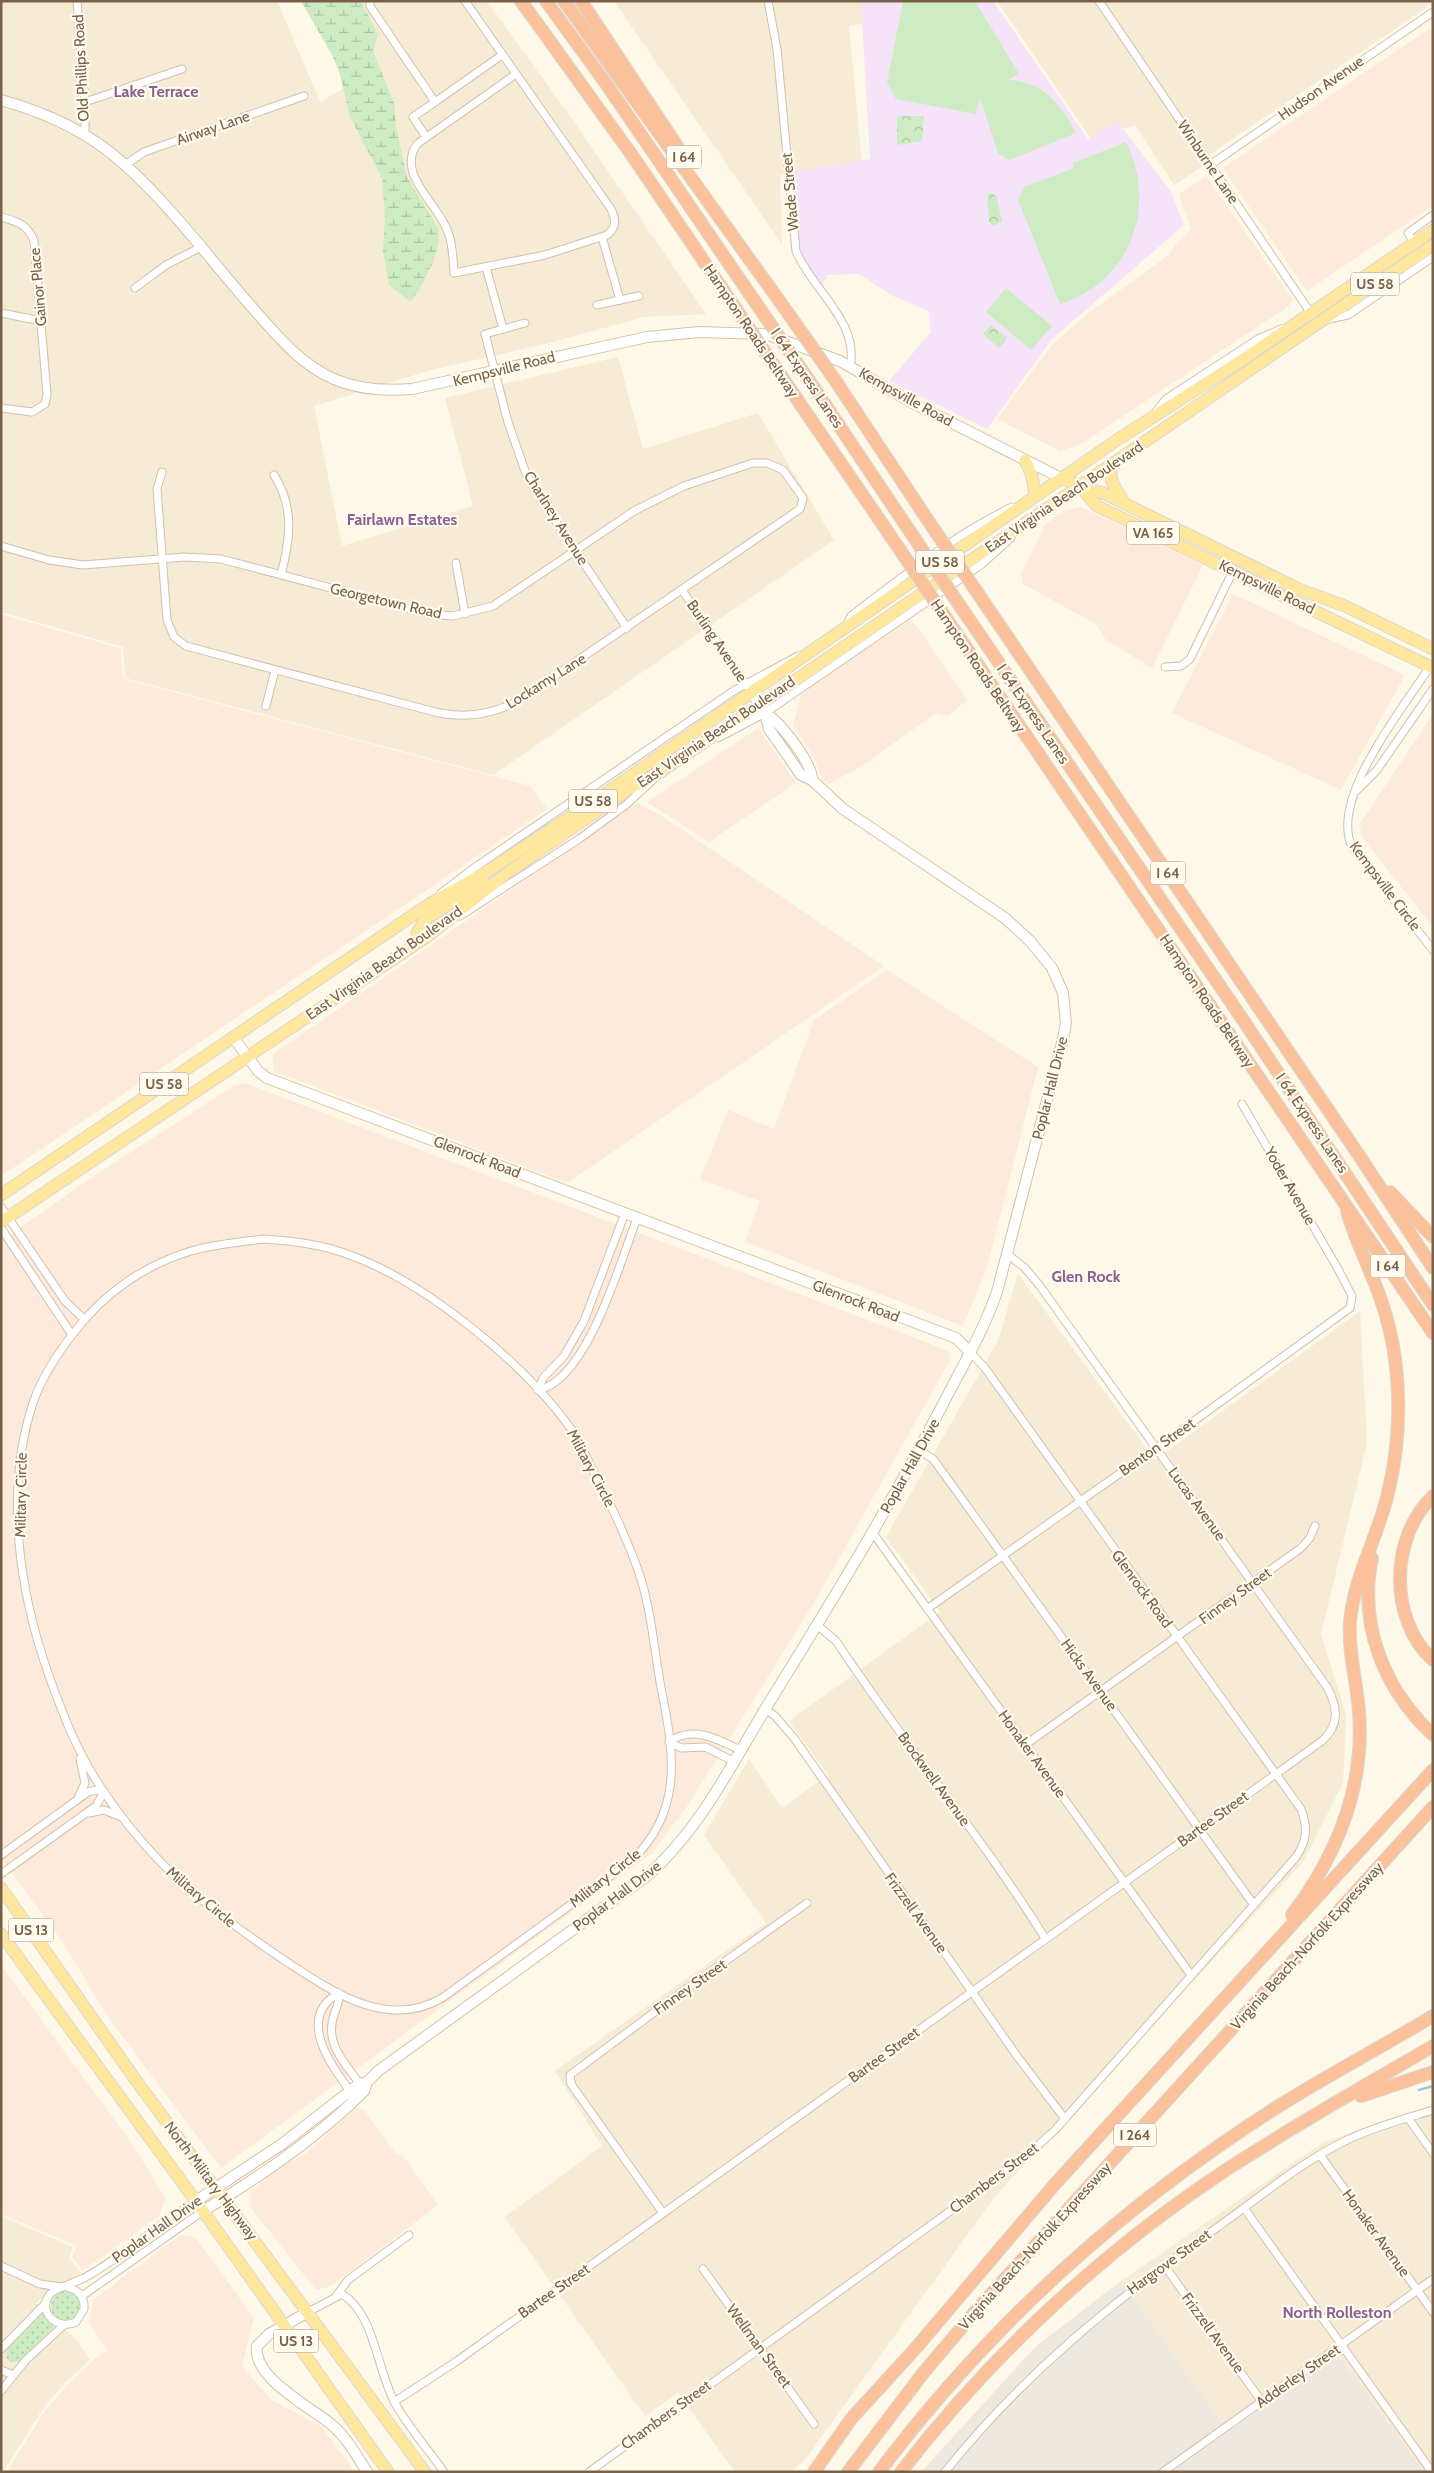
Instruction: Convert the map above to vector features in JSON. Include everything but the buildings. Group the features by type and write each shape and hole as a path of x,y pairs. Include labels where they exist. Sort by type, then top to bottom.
{"highway":[{"name":"Hampton Roads Beltway","path":"521,1 634,158 1433,1333"},
{"name":"I 64 Express Lanes","path":"546,1 607,84 806,376 960,606 1237,1011 1433,1305"},
{"path":"564,1 788,313"},
{"name":"I 64","path":"581,1 788,313 1358,1154 1433,1268"},
{"path":"1358,1154 1433,1237"},
{"path":"1257,1963 1324,1866 1343,1826 1350,1804 1359,1763 1360,1741 1358,1704 1350,1643 1350,1623 1355,1591 1388,1494 1396,1447 1398,1417 1393,1352 1382,1303 1354,1236 1343,1200"},
{"path":"1412,1273 1433,1299"},
{"path":"1433,1496 1424,1505 1410,1528 1403,1552 1400,1584 1402,1601 1415,1639 1433,1660"},
{"path":"1377,1528 1368,1591 1375,1646 1384,1670 1398,1695 1420,1724 1433,1736"},
{"path":"814,2472 851,2419 891,2376 1055,2184 1433,1770"},
{"name":"Virginia Beach-Norfolk Expressway","path":"848,2472 919,2379 967,2321 1433,1806"},
{"name":"Virginia Beach-Norfolk Expressway","path":"879,2472 951,2383 1012,2316 1072,2260 1118,2221 1199,2160 1283,2104 1433,2016"},
{"path":"901,2472 987,2372 1039,2320 1105,2260 1201,2187 1308,2119 1433,2046"},
{"path":"1308,2119 1386,2086 1433,2072"},
{"path":"822,2472 891,2376"}],"main road":[{"name":"East Virginia Beach Boulevard","path":"1,1195 431,903 501,862 749,688 816,648 1061,478 1311,313 1411,238 1433,230"},
{"name":"East Virginia Beach Boulevard","path":"5,1220 246,1056 424,939 507,873 629,789 662,771 686,753 762,708 1029,521 1433,244"},
{"path":"1025,460 1032,476 1035,496"},
{"path":"1110,466 1112,482 1124,503"},
{"name":"Kempsville Road","path":"1061,478 1105,494 1301,590 1345,606 1433,649"},
{"name":"Kempsville Road","path":"1080,486 1097,506 1432,666"},
{"path":"424,939 417,934 426,920 489,877 501,862"},
{"name":"North Military Highway","path":"1,1888 135,2079 425,2472"},
{"name":"North Military Highway","path":"1,1934 285,2325 387,2472"}],"street":[{"name":"Old Phillips Road","path":"77,1 85,102 85,135"},
{"path":"370,1 370,6 435,102"},
{"path":"466,1 611,209 616,224 613,231 602,237 545,255 454,273 449,233 439,212 411,171 411,153 417,144 516,74"},
{"name":"Wade Street","path":"768,1 777,49 796,251 802,265 850,336 853,352 850,367"},
{"name":"Winburne Lane","path":"1098,1 1311,313 1321,322"},
{"name":"Hudson Avenue","path":"1210,165 1433,12"},
{"path":"426,138 413,117 502,55"},
{"path":"85,102 182,69"},
{"name":"Airway Lane","path":"125,165 144,152 304,96"},
{"name":"Kempsville Road","path":"1,100 36,111 85,135 125,165 156,196 279,337 306,363 333,379 357,387 392,390 433,386 629,340 699,332 766,334 840,361 911,402 1061,478"},
{"path":"1411,238 1433,216"},
{"name":"Gainor Place","path":"1,217 21,223 31,234 34,241 47,398 41,408 32,412 1,408"},
{"path":"602,237 620,300"},
{"path":"136,288 166,265 201,247"},
{"path":"1321,322 1348,315 1433,257"},
{"path":"486,267 503,329 525,323"},
{"path":"596,305 640,296"},
{"path":"1,313 41,321"},
{"name":"Charlney Avenue","path":"503,329 486,334 524,471 626,628"},
{"name":"Georgetown Road","path":"1,546 49,560 83,565 184,557 221,559 429,614 453,616 480,611 506,599 634,511 693,483 758,462 777,466 791,479"},
{"name":"Lockamy Lane","path":"162,472 157,490 162,559 168,625 174,637 186,646 450,715 479,715 505,708 518,701 800,509 803,498 791,479"},
{"path":"274,476 283,492 290,517 289,543 281,575"},
{"path":"456,563 465,614"},
{"path":"1165,667 1177,668 1190,659 1233,571"},
{"name":"Burling Avenue","path":"682,590 749,688"},
{"name":"Kempsville Circle","path":"1432,666 1364,767 1348,813 1348,839 1433,950"},
{"path":"266,706 275,670"},
{"path":"431,903 449,886 481,863 749,688"},
{"name":"Poplar Hall Drive","path":"64,2287 106,2264 353,2095 378,2071 659,1866 678,1846 691,1828 873,1533 971,1353 989,1315 1007,1254 1063,1039 1066,1009 1059,980 1046,959 1005,918 843,809 812,780 799,772 769,729 762,708 749,688"},
{"name":"Kempsville Circle","path":"1356,790 1378,770 1433,689"},
{"path":"1382,740 1392,748"},
{"name":"Glenrock Road","path":"232,1037 258,1071 267,1078 956,1338 985,1368 1296,1803"},
{"name":"Yoder Avenue","path":"1242,1104 1338,1269"},
{"path":"1,1207 5,1220 65,1301 85,1320"},
{"path":"538,1390 543,1378 564,1356 584,1321 626,1213"},
{"path":"538,1390 546,1388 559,1380 571,1367 593,1333 637,1218"},
{"path":"1,1228 72,1335"},
{"name":"Military Circle","path":"264,1239 298,1242 346,1254 388,1272 420,1291 465,1323 505,1357 538,1390 577,1438 617,1517 638,1569 653,1633 669,1742 671,1779 665,1813 651,1840 631,1861 430,2005 392,2012 366,2006 301,1971 209,1908 160,1864 123,1819 104,1792 64,1720 35,1632 21,1559 20,1460 34,1401 48,1373 72,1335 85,1320 130,1279 190,1252 212,1246 264,1239"},
{"name":"Lucas Avenue","path":"1007,1254 1025,1268 1040,1286 1254,1582 1327,1687"},
{"name":"Benton Street","path":"927,1609 1080,1502 1350,1308 1352,1296 1338,1269"},
{"name":"Hicks Avenue","path":"919,1450 933,1460 1254,1905"},
{"name":"Finney Street","path":"1025,1745 1102,1692 1301,1548 1310,1538 1315,1526"},
{"name":"Honaker Avenue","path":"873,1533 1191,1975"},
{"name":"Brockwell Avenue","path":"817,1625 836,1641 1011,1886 1045,1938"},
{"name":"Bartee Street","path":"394,2402 457,2361 1322,1741 1332,1729 1336,1708 1327,1687"},
{"name":"Frizzell Avenue","path":"765,1709 775,1716 794,1738 971,1991 1065,2119"},
{"path":"669,1742 681,1736 706,1735 740,1750"},
{"path":"669,1742 681,1748 705,1747 733,1761"},
{"name":"Military Circle","path":"77,1746 85,1782 77,1800"},
{"path":"1,1855 93,1790 104,1792 96,1806 1,1874"},
{"name":"Chambers Street","path":"589,2472 760,2347 1025,2158 1065,2119 1302,1849 1306,1828 1304,1818 1296,1803"},
{"path":"84,1814 104,1810 114,1813 123,1819"},
{"name":"Finney Street","path":"663,2213 571,2084 572,2072 807,1903"},
{"path":"353,2095 325,2056 319,2038 324,2006 328,1999 339,1993 339,2005 332,2023 332,2040 338,2053 364,2086"},
{"name":"Poplar Hall Drive","path":"82,2296 307,2141 353,2095"},
{"name":"Hargrove Street","path":"945,2472 992,2418 1058,2351 1124,2295 1164,2265 1320,2155 1354,2137 1433,2110"},
{"path":"1408,2118 1433,2153"},
{"name":"Honaker Avenue","path":"1320,2155 1433,2312"},
{"path":"1244,2208 1432,2472"},
{"path":"336,2296 348,2280 409,2235"},
{"name":"Frizzell Avenue","path":"1164,2265 1262,2402"},
{"path":"1,2266 40,2284 64,2287 82,2296 85,2305 83,2314 76,2322 64,2325 45,2341 13,2375 1,2391"},
{"name":"Wellman Street","path":"703,2269 814,2424"},
{"name":"Adderley Street","path":"1163,2472 1433,2279"},
{"path":"40,2284 47,2300 48,2315 52,2320 64,2325"},
{"path":"1,2349 55,2289 64,2287"},
{"path":"367,2472 343,2436 278,2385 262,2367 257,2356 257,2346 269,2334 342,2294 351,2300 357,2308 368,2329 394,2402 444,2472"},
{"path":"1,2370 13,2375"}],"shaded area":[{"path":"1,1 277,1 320,102 353,83 341,1 487,1 574,122 706,314 644,317 549,343 431,370 314,406 342,546 473,506 445,398 618,357 643,449 758,413 834,540 493,775 125,678 123,647 1,612"},
{"path":"614,1 870,1 878,21 849,26 862,164 780,175 782,244"},
{"path":"861,1 993,1 1088,139 1117,121 1171,192 1184,225 1052,339 987,429 889,381 931,332 929,311 893,296 859,274 827,275 822,285 804,259 799,242 792,172 870,159"},
{"path":"997,1 1433,1 1433,3 1212,153 1200,168 1174,185 1135,125 1091,139"},
{"path":"1433,26 1433,206 1307,291 1224,170 1224,167"},
{"path":"1206,176 1292,299 1289,306 1081,444 1060,451 997,419 1051,346 1087,314 1169,255 1176,244 1191,229 1179,194"},
{"path":"1081,507 1203,565 1152,668 1106,640 1096,624 1023,584 1021,574 1045,525 1063,511"},
{"path":"1233,594 1405,675 1341,790 1172,713"},
{"path":"1,614 120,648 124,679 530,786 547,809 1,1176"},
{"path":"910,620 918,628 967,700 948,716 936,713 863,765 829,784 822,779 813,756 793,726 801,695 819,680"},
{"path":"1433,714 1433,927 1362,837 1360,824"},
{"path":"758,728 796,783 709,842 647,802"},
{"path":"637,803 663,817 884,966 567,1183 274,1071 273,1054"},
{"path":"887,970 1038,1067 987,1268 963,1326 745,1242 760,1201 700,1179 728,1110 774,1129 814,1020"},
{"path":"245,1083 949,1351 950,1360 815,1601 688,1805 652,1853 221,2168 104,2011 64,1944 1,1858 1,1241 94,1176 235,1085"},
{"path":"1018,1274 1155,1460 1360,1311 1367,1443 1321,1634 1346,1715 1343,1783 1303,1862 996,2195 804,2461 790,2472 735,2472 678,2393 645,2416 505,2217 602,2146 555,2071 766,1923 704,1835 749,1759 782,1808 828,1775 789,1721 940,1612 886,1537 998,1341"},
{"path":"1,1965 135,2148 165,2198 159,2216 82,2271 72,2257 77,2246 1,2214"},
{"path":"1433,2106 1433,2472 1424,2472 1331,2346 1222,2423 1121,2281 1324,2142"},
{"path":"358,2108 364,2110 395,2153 404,2157 438,2205 331,2286 316,2290 251,2208 250,2192 280,2167 308,2152 351,2112"},
{"path":"1,2216 73,2247 69,2258 81,2273 36,2303 76,2339 90,2360 62,2386 40,2413 3,2472 1,2472"},
{"path":"180,2235 195,2237 254,2318 242,2366 271,2400 321,2426 355,2472 7,2472 43,2414 66,2386 92,2361 107,2350 89,2323 94,2299"},
{"path":"1121,2281 1222,2423 1331,2346 1424,2472 921,2472 1035,2347"}],"green space":[{"path":"301,1 361,1 378,34 373,51 395,106 396,128 407,177 438,228 439,237 435,256 411,302 389,285 383,251 385,217 382,178 350,117 339,71 332,55"},
{"path":"903,1 975,1 1019,74 1008,80 1020,81 1031,85 1050,96 1064,113 1076,133 1009,160 998,153 980,98 976,114 896,99 887,82"},
{"path":"897,116 924,116 922,141 897,145"},
{"path":"1126,142 1135,166 1139,191 1138,215 1132,238 1121,260 1105,278 1085,293 1060,304 1018,200 1024,187 1074,168 1073,163"},
{"path":"991,193 996,196 1002,221 994,226 989,222 987,195"},
{"path":"1006,288 1052,326 1031,350 986,312"},
{"path":"991,325 1007,338 999,348 983,334"},
{"path":"66,2291 72,2292 80,2300 80,2312 72,2320 66,2321 60,2320 52,2312 51,2306 52,2300 60,2292"},
{"path":"42,2314 54,2327 19,2362 10,2362 6,2357 7,2349"}],"waterway":[{"path":"1419,2090 1433,2086"}],"district":[{"name":"Lake Terrace","path":"156,91"},
{"name":"Fairlawn Estates","path":"402,519"},
{"name":"Glen Rock","path":"1086,1276"},
{"name":"North Rolleston","path":"1337,2312"}]}
